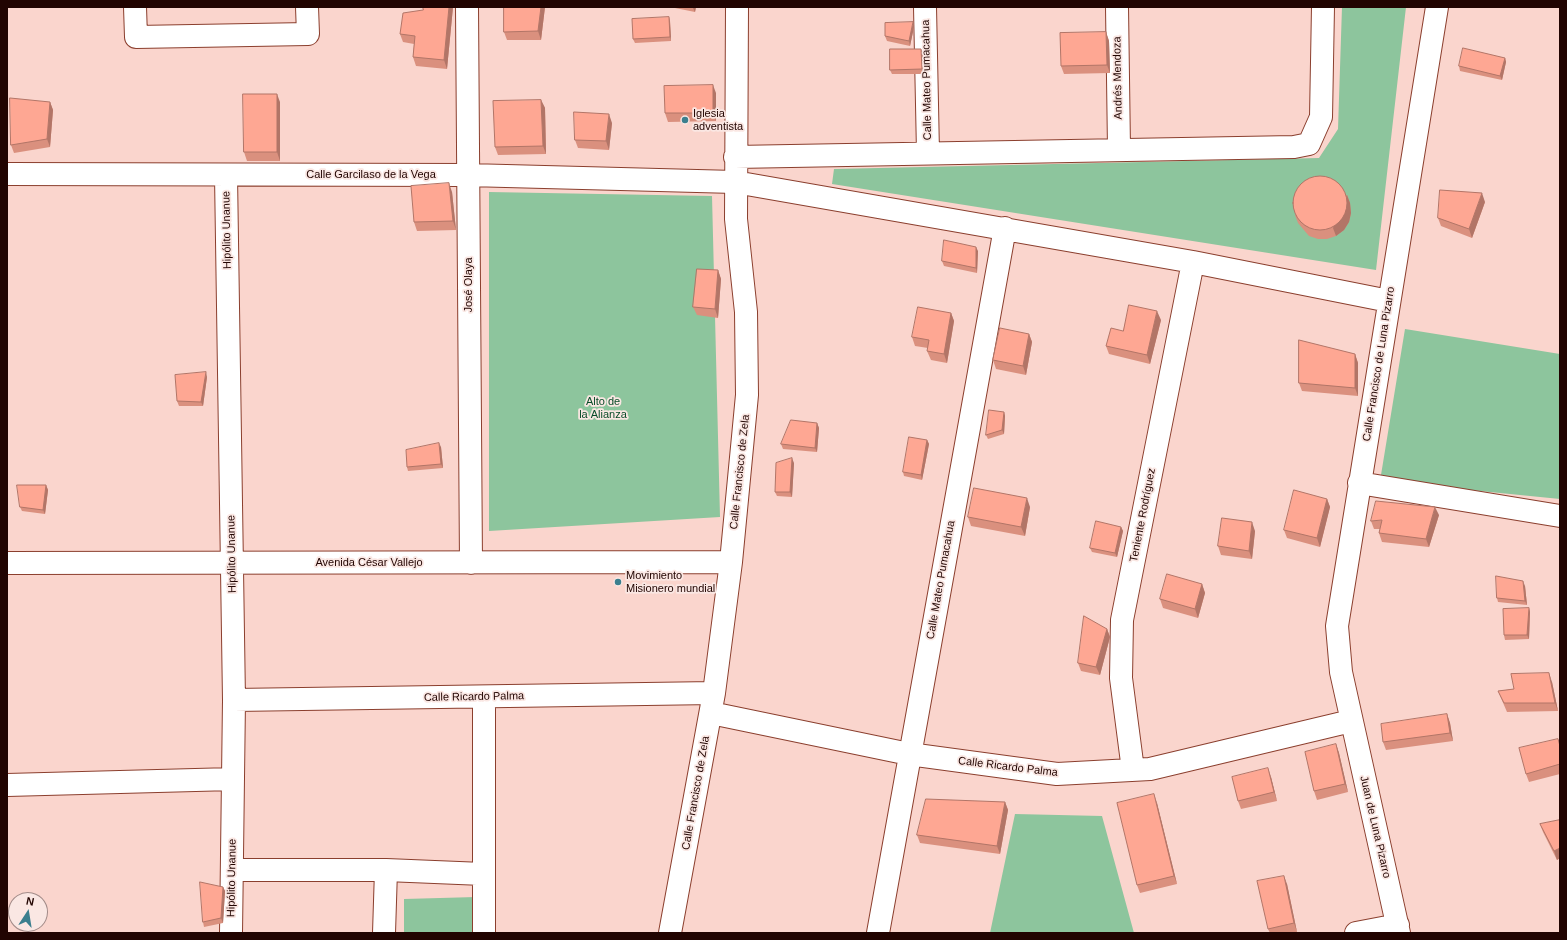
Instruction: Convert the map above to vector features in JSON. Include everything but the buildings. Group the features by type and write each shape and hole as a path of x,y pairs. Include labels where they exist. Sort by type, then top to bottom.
{"street":[{"path":"135,7 136,37 308,34 307,7"},
{"name":"José Olaya","path":"467,7 471,563"},
{"name":"Calle Francisco de Zela","path":"670,933 713,703 731,562 747,395 746,312 736,219 735,182 738,7"},
{"name":"Calle Mateo Pumacahua","path":"925,7 928,153"},
{"name":"Andrés Mendoza","path":"1117,7 1119,149"},
{"path":"736,157 1294,147 1309,144 1321,117 1323,7"},
{"name":"Calle Francisco de Luna Pizarro","path":"1351,721 1341,672 1337,626 1437,7"},
{"name":"Calle Garcilaso de la Vega","path":"7,174 468,175 735,182 1194,262 1389,300"},
{"name":"Hipólito Unanue","path":"226,175 234,700 231,933"},
{"name":"Calle Mateo Pumacahua","path":"878,933 1005,228"},
{"name":"Teniente Rodríguez","path":"1133,770 1121,678 1122,620 1194,262"},
{"path":"1359,483 1560,516"},
{"name":"Avenida César Vallejo","path":"7,562 731,562"},
{"path":"484,697 484,933"},
{"name":"Calle Ricardo Palma","path":"234,700 484,697 713,703 910,754 1058,774 1150,769 1351,721"},
{"name":"Juan de Luna Pizarro","path":"1351,721 1398,929"},
{"path":"7,785 233,779"},
{"path":"232,870 386,870 483,874"},
{"path":"384,933 386,870"},
{"path":"1356,933 1398,929"}],"green space":[{"path":"1342,7 1406,7 1376,270 832,184 834,169 1319,158 1338,129"},
{"name":"Alto de la Alianza","path":"489,192 712,196 720,517 489,531"},
{"path":"1405,329 1560,354 1560,499 1380,481"},
{"path":"1015,814 1102,816 1134,933 990,933"},
{"path":"476,897 477,933 404,933 404,899"}],"place":[{"name":"Iglesia adventista","path":"685,120"},
{"name":"Movimiento Misionero mundial","path":"618,582"}]}
